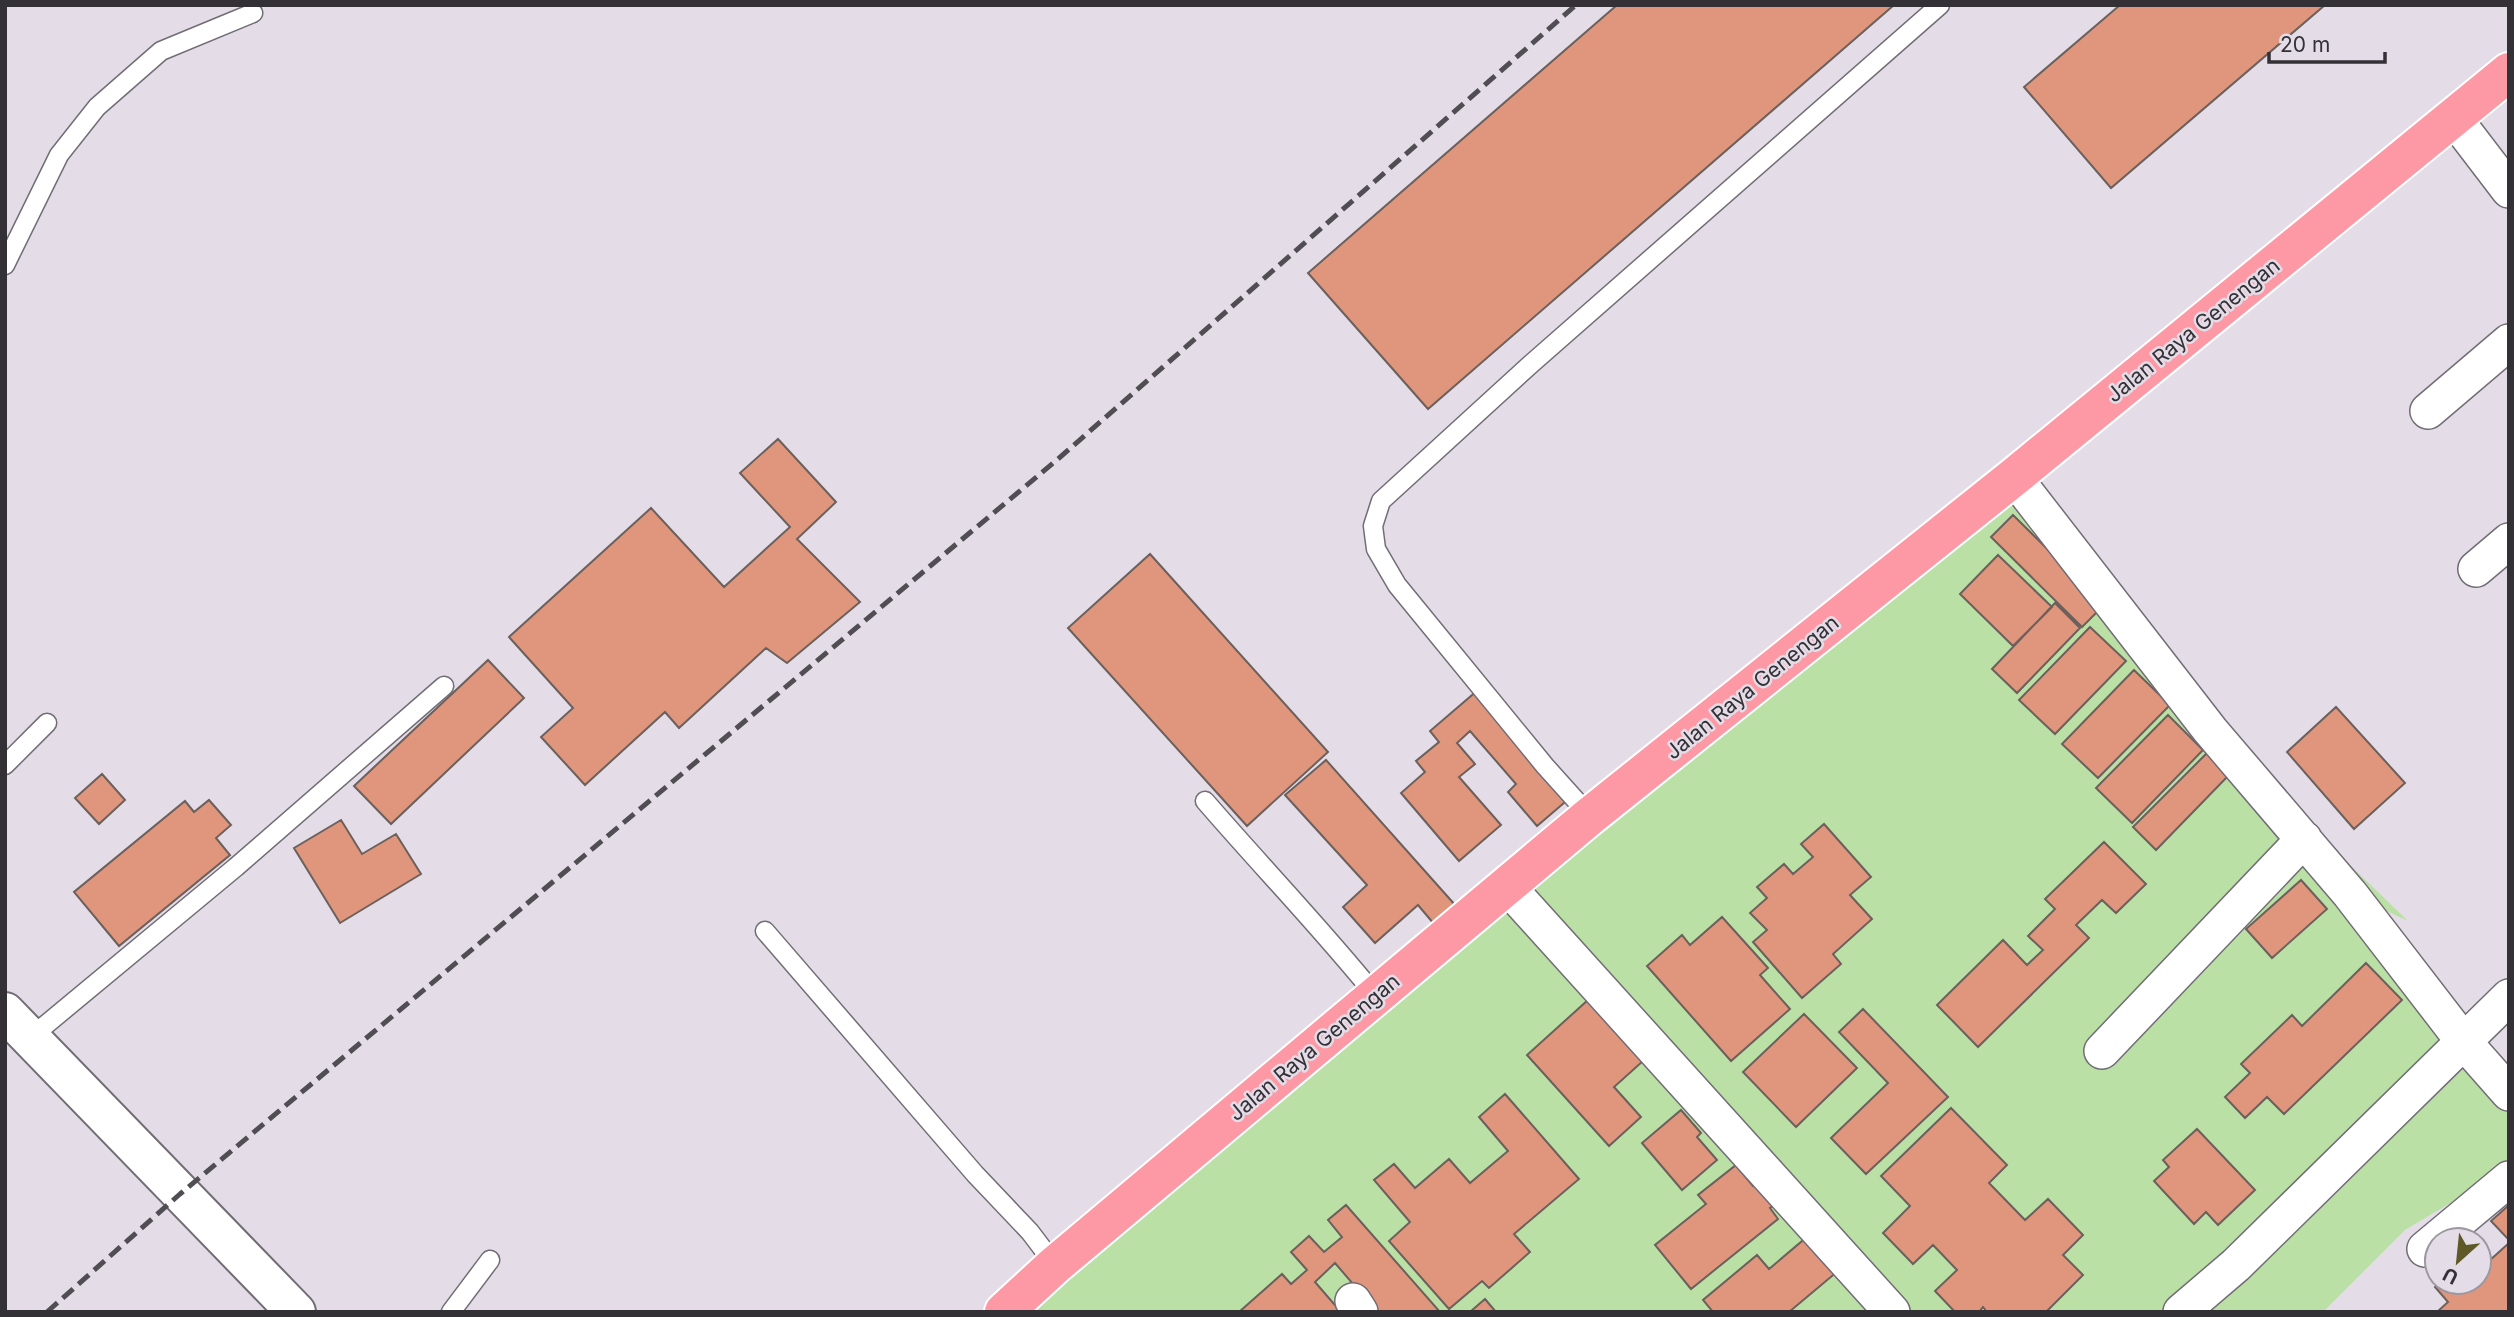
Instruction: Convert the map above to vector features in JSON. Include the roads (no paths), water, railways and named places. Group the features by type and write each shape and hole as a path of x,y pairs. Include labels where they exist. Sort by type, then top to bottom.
{"highway":[{"name":"Jalan Raya Genengan","path":"1004,1312 1055,1265 1506,886 2014,477 2509,72"}],"street":[{"path":"2455,118 2509,190"},
{"path":"2428,411 2509,342"},
{"path":"2014,477 2210,730 2350,894 2464,1042 2509,1093"},
{"path":"2476,569 2509,541"},
{"path":"2102,1051 2304,839"},
{"path":"1506,886 1892,1312"},
{"path":"2181,1312 2236,1265 2509,996"},
{"path":"18,1024 296,1312"},
{"path":"2453,1226 2509,1179"}],"lane":[{"path":"1591,816 1545,766 1396,585 1376,549 1373,526 1381,501 1531,364 1940,5"},
{"path":"5,265 59,155 97,107 161,51 253,13"},
{"path":"18,1024 236,867 444,686"},
{"path":"5,765 47,723"},
{"path":"1205,801 1282,890 1337,947 1376,996"},
{"path":"765,931 1030,1232 1055,1265"},
{"path":"451,1312 490,1260"}],"railway":[{"path":"47,1312 180,1194 1058,459 1576,5"}]}
